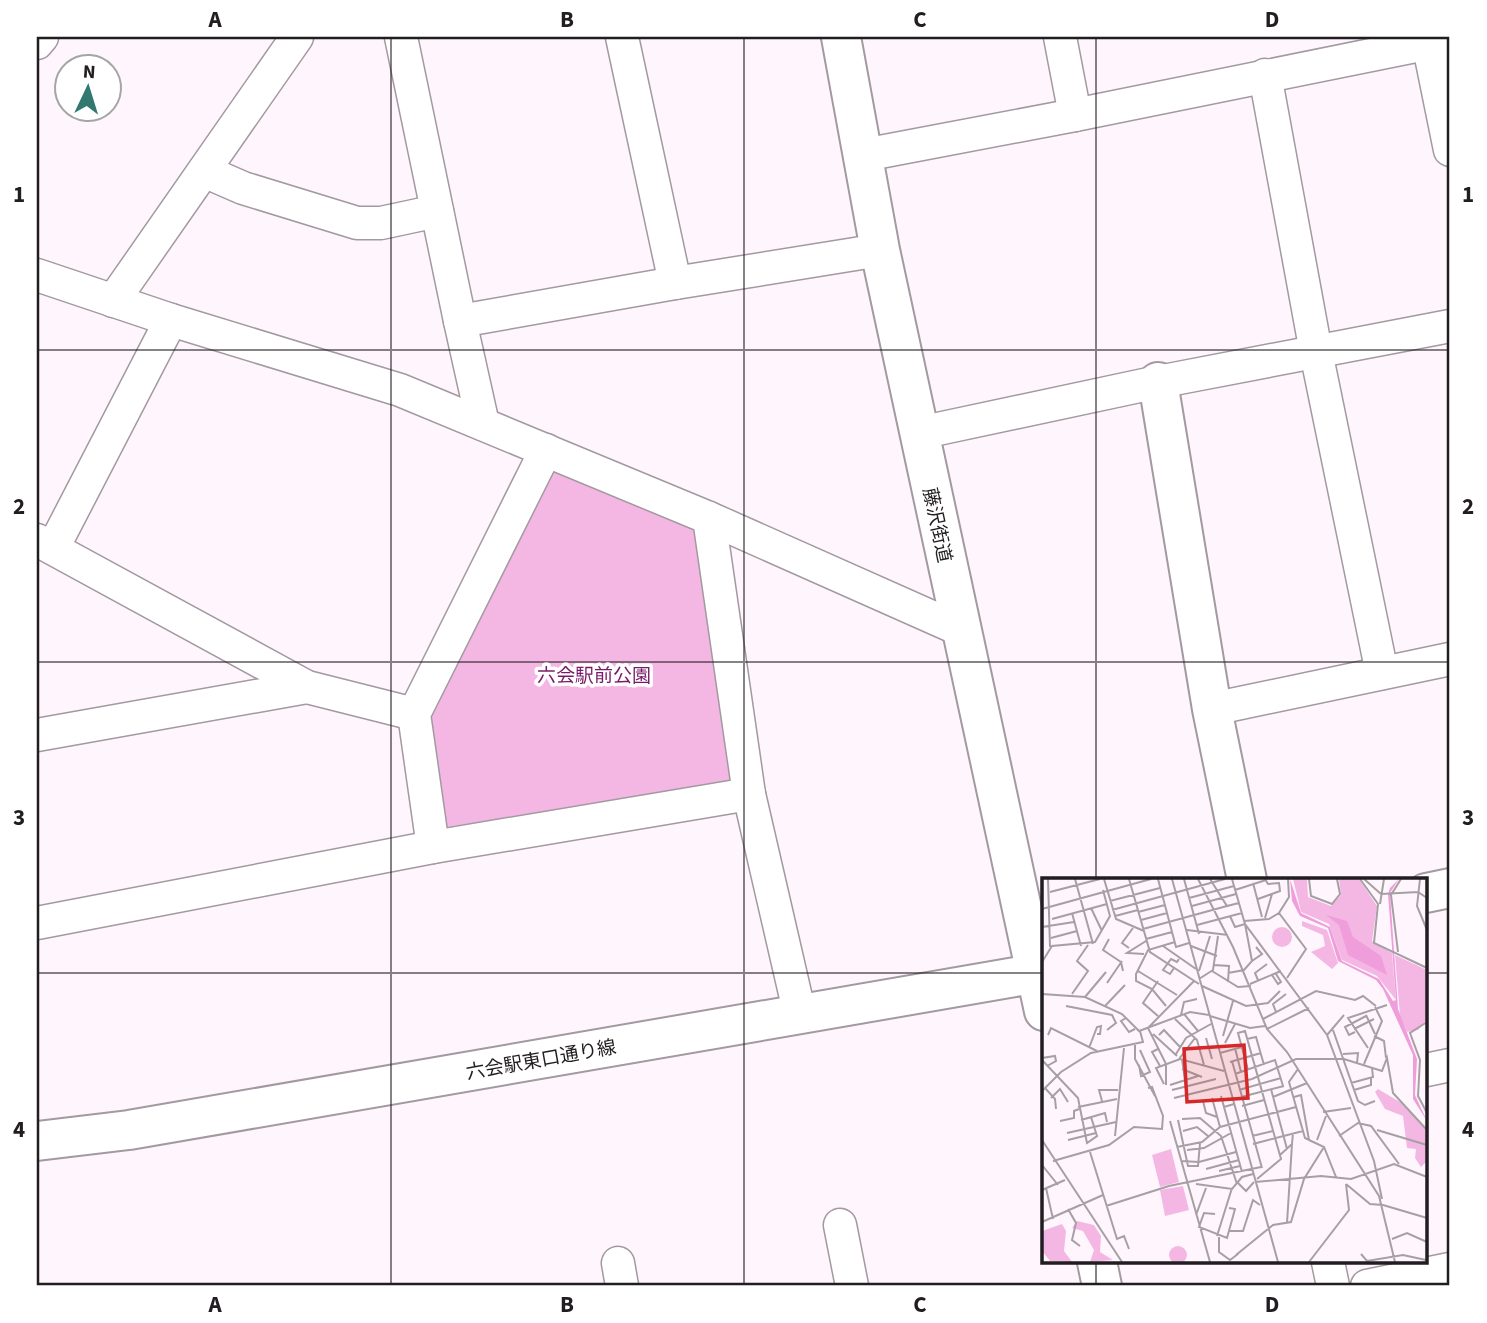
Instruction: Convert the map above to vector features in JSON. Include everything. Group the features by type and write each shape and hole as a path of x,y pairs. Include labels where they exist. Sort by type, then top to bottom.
{"main road":[{"name":"藤沢街道","path":"841,37 880,250 1042,992"},
{"path":"1158,382 1212,709 1247,878"},
{"path":"1428,893 1450,888"},
{"name":"六会駅東口通り線","path":"37,1141 129,1130 1040,973"},
{"path":"1097,1264 1102,1286"}],"street":[{"path":"37,43 42,37"},
{"path":"113,301 297,37"},
{"path":"401,37 483,424"},
{"path":"622,37 675,282"},
{"path":"1060,37 1075,115"},
{"path":"864,155 1075,115 1435,40 1450,150"},
{"path":"1265,75 1316,352 1382,673"},
{"path":"204,171 243,188 357,223 381,223 437,211"},
{"path":"460,321 675,282 880,250"},
{"path":"37,275 171,320 400,390 709,517 961,630"},
{"path":"171,320 45,544 307,687 414,714"},
{"path":"919,433 1158,382 1450,326"},
{"path":"433,846 414,714 546,450"},
{"path":"709,517 749,794 800,1015"},
{"path":"1212,709 1450,659"},
{"path":"37,735 307,687"},
{"path":"37,923 433,846 749,794"},
{"path":"1428,1070 1450,1065"},
{"path":"840,1226 852,1286"},
{"path":"1328,1264 1333,1286"},
{"path":"1367,1286 1450,1269"}],"green space":[{"name":"六会駅前公園","path":"554,471 695,529 745,781 446,827 430,716"}]}
